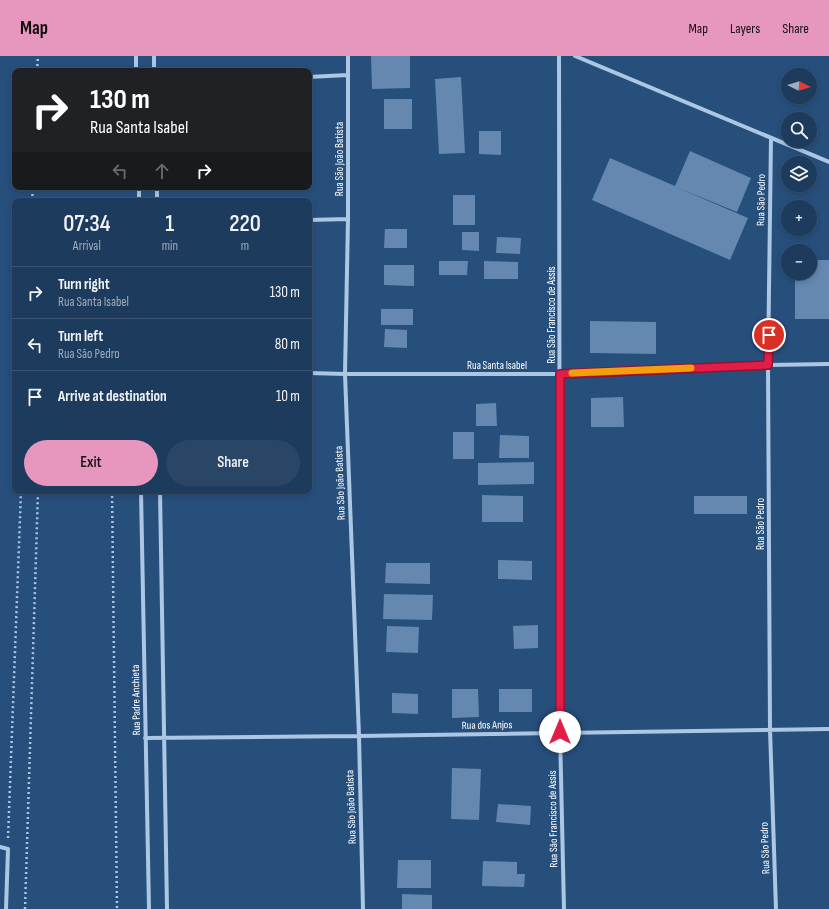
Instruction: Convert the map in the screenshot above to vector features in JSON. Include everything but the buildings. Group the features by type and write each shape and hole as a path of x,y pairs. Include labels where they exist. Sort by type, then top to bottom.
{"street":[{"path":"136,56 136,68"},
{"path":"154,56 154,68"},
{"name":"Rua São João Batista","path":"348,56 348,219 345,374 363,909"},
{"name":"Rua São Francisco de Assis","path":"559,56 560,732 564,909"},
{"path":"575,56 829,162"},
{"path":"312,77 347,75"},
{"name":"Rua São Pedro","path":"771,138 768,365 770,729 776,909"},
{"path":"312,220 348,219"},
{"name":"Rua Santa Isabel","path":"312,373 560,374 768,365 829,364"},
{"name":"Rua Padre Anchieta","path":"141,494 149,909"},
{"path":"160,494 167,909"},
{"name":"Rua dos Anjos","path":"145,738 829,729"},
{"path":"0,847 8,849 6,909"}],"path":[{"path":"37,68 38,56"},
{"path":"8,849 21,494"},
{"path":"25,909 38,494"},
{"path":"112,494 117,909"}],"slow traffic":[{"path":"572,373 691,368"}],"route":[{"path":"560,732 560,374 768,365 769,335"}]}
